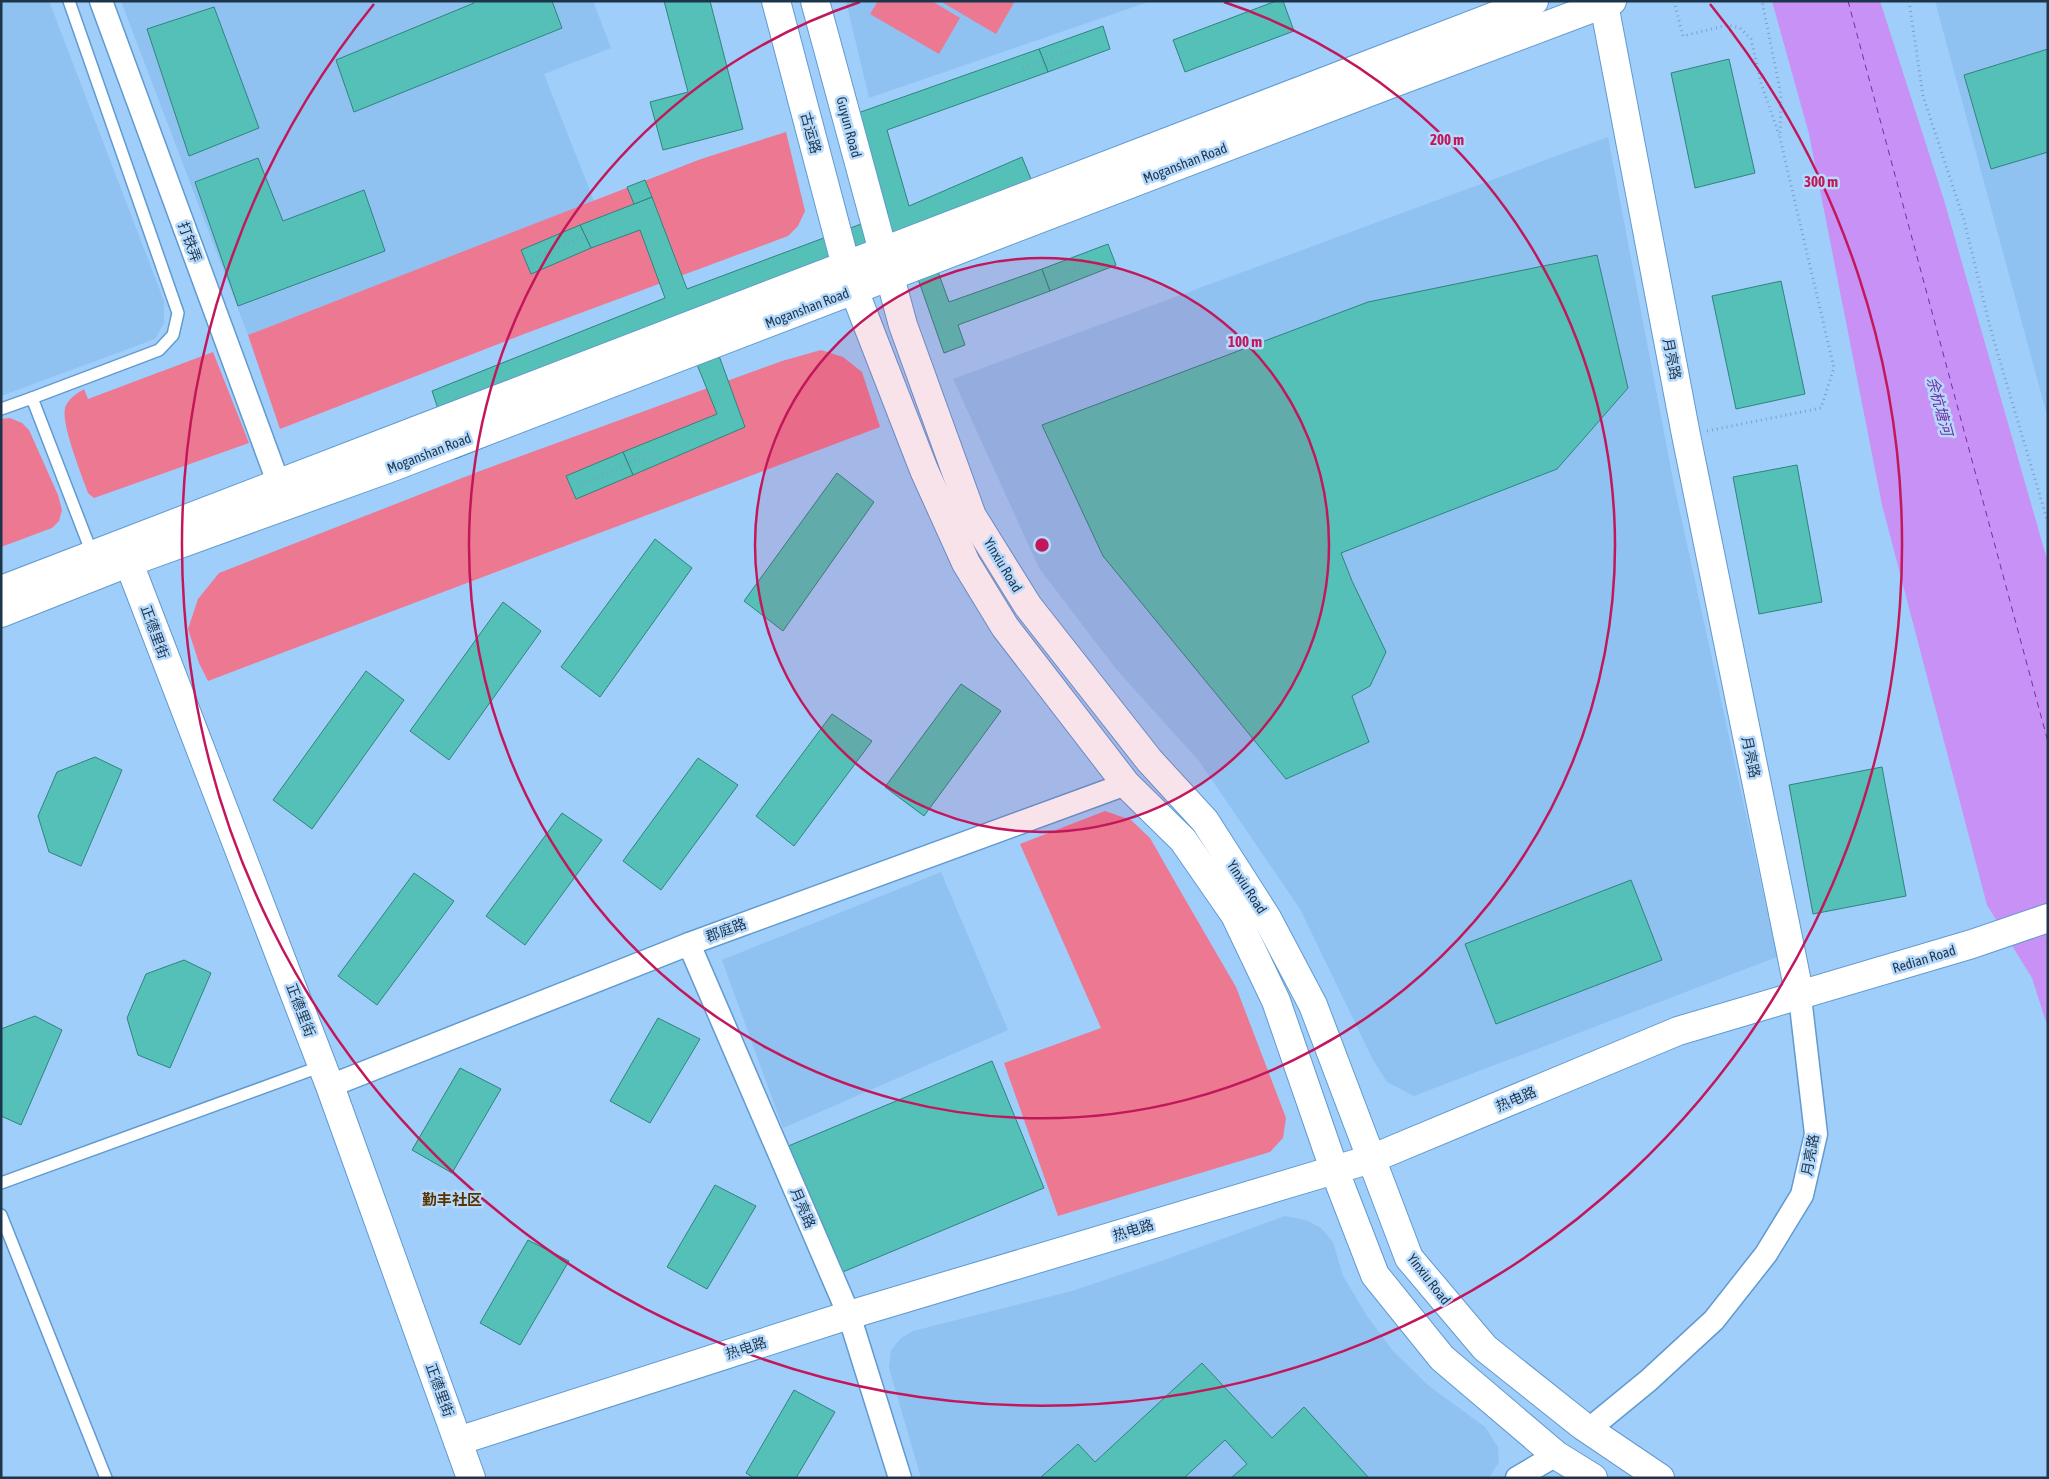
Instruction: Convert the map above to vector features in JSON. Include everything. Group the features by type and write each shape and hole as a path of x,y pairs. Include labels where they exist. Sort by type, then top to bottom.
{"main road":[{"name":"古运路","path":"776,1 850,278"},
{"name":"Guyun Road","path":"815,1 886,264"},
{"name":"Moganshan Road","path":"1,590 93,556 126,554 390,468 850,278 1534,1"},
{"name":"Moganshan Road","path":"886,264 1608,3"},
{"name":"月亮路","path":"1608,3 1686,435 1800,997"},
{"name":"Yinxiu Road","path":"886,264 903,326 972,516 1028,606 1149,760 1205,821 1267,918 1313,1005 1409,1258 1485,1348 1588,1430 1660,1478"},
{"name":"Moganshan Road","path":"1,613 278,482 850,278"},
{"name":"Yinxiu Road","path":"850,278 924,470 966,563 1005,627 1126,784 1183,840 1235,915 1276,1001 1334,1169 1375,1275 1442,1358 1556,1455 1593,1478"},
{"name":"正德里街","path":"126,554 326,1076 471,1478"},
{"name":"Redian Road","path":"1800,997 1972,944 2048,918"},
{"name":"热电路","path":"458,1441 849,1315 1371,1159 1678,1031 1800,997"}],"street":[{"name":"打铁弄","path":"102,1 278,482"},
{"name":"郡庭路","path":"326,1076 1126,784"},
{"name":"月亮路","path":"689,944 849,1315 900,1478"},
{"name":"月亮路","path":"1588,1430 1649,1380 1714,1320 1766,1254 1802,1195 1816,1134 1800,997"},
{"path":"1517,1478 1556,1455"}],"lane":[{"path":"1,409 159,350 173,336 178,313 69,1"},
{"path":"32,398 93,556"},
{"path":"1,1183 326,1076"},
{"path":"1,1215 106,1478"}],"path":[{"path":"1674,1 1683,36 1728,24 1740,28 1751,40 1761,83 1780,138 1834,368 1821,408 1686,435"},
{"path":"1762,1 1781,95 1780,138"},
{"path":"1909,1 1923,96 1964,220 1991,331 2048,523"},
{"path":"1022,68 1084,46"},
{"path":"531,259 604,228"},
{"path":"1037,282 1090,262"},
{"path":"944,317 946,323"},
{"path":"579,485 652,453"}],"shaded area":[{"path":"6,1 49,1 164,301 164,323 155,339 1,396 1,3"},
{"path":"121,1 593,1 611,48 544,74 594,201 248,335"},
{"path":"846,1 1151,1 869,98"},
{"path":"878,1 932,1 960,18 939,54 870,14"},
{"path":"940,1 1015,1 996,34"},
{"path":"1935,1 2048,1 2048,419"},
{"path":"786,132 805,211 798,226 788,236 524,334 280,429 248,335 701,159"},
{"path":"1608,137 1673,480 1777,957 1414,1096 1387,1082 1373,1060 1300,909 1199,761 1116,669 1039,568 953,379"},
{"path":"821,350 843,357 862,372 880,427 208,681 199,663 188,629 198,599 219,573 480,471 782,361"},
{"path":"213,352 249,443 94,498 88,493 66,426 65,408 70,399 84,389 88,399"},
{"path":"10,418 22,423 29,430 58,495 62,510 59,521 52,528 1,547 1,419"},
{"path":"1105,811 1131,820 1150,838 1236,987 1286,1118 1283,1138 1270,1152 1058,1216 1004,1063 1101,1028 1020,844"},
{"path":"941,872 1008,1030 783,1128 722,960"},
{"path":"1285,1216 1306,1220 1321,1228 1333,1242 1343,1276 1367,1316 1393,1351 1429,1386 1485,1427 1498,1447 1499,1462 1489,1478 921,1478 889,1368 891,1350 901,1338 913,1331 1072,1291"}],"water":[{"name":"余杭塘河","path":"1772,1 1880,1 1944,200 2048,563 2048,1028 2032,978 1987,905 1882,505 1809,134"}],"building":[{"path":"473,1 552,1 562,28 354,112 336,60 474,3"},
{"path":"664,1 710,1 743,129 663,150 650,102 688,92"},
{"path":"1276,1 1283,1 1294,31 1185,72 1173,40"},
{"path":"214,7 259,128 189,156 147,29"},
{"path":"1103,26 1110,49 1048,72 1039,49"},
{"path":"1039,49 1048,72 887,130 909,206 1022,157 1050,226 937,269 949,302 1042,269 1050,291 958,325 965,345 944,353 917,276 718,353 745,427 633,475 623,452 717,414 696,362 455,459 432,391 665,298 640,230 591,248 580,225 652,197 687,289 888,214 855,114"},
{"path":"2048,49 2048,152 1991,169 1964,75"},
{"path":"1729,59 1755,173 1695,188 1671,73"},
{"path":"258,158 283,221 364,190 385,251 238,306 195,182"},
{"path":"645,180 652,197 634,204 627,187"},
{"path":"580,225 591,248 531,274 521,250"},
{"path":"1108,244 1116,265 1050,291 1042,269"},
{"path":"1597,255 1628,388 1557,469 1341,553 1352,581 1386,652 1370,686 1352,696 1369,742 1286,779 1103,556 1042,425 1368,302"},
{"path":"1781,281 1805,394 1736,409 1712,296"},
{"path":"623,452 633,475 576,499 566,476"},
{"path":"1797,465 1822,602 1759,614 1733,477"},
{"path":"837,473 874,502 783,631 744,601"},
{"path":"655,539 692,568 600,697 561,667"},
{"path":"503,602 541,631 449,760 410,731"},
{"path":"366,671 404,700 312,829 273,800"},
{"path":"961,684 1001,711 924,816 885,787"},
{"path":"832,714 872,741 794,846 756,816"},
{"path":"95,757 122,770 81,866 49,852 38,816 57,772"},
{"path":"698,758 738,785 661,890 623,861"},
{"path":"1882,767 1906,896 1813,914 1789,785"},
{"path":"562,813 602,840 525,945 486,916"},
{"path":"414,873 454,901 377,1005 338,976"},
{"path":"1631,880 1662,960 1496,1024 1465,944"},
{"path":"184,960 211,973 170,1068 138,1055 127,1018 146,974"},
{"path":"35,1016 62,1030 21,1125 1,1116 1,1029"},
{"path":"658,1018 700,1039 650,1123 610,1101"},
{"path":"992,1061 1044,1188 838,1274 786,1147"},
{"path":"460,1068 501,1089 452,1173 412,1150"},
{"path":"715,1185 756,1206 707,1289 667,1267"},
{"path":"528,1240 569,1261 520,1345 480,1323"},
{"path":"1202,1363 1272,1438 1304,1407 1369,1478 1231,1478 1247,1464 1225,1440 1184,1478 1040,1478 1078,1444 1095,1462"},
{"path":"794,1390 835,1412 796,1478 754,1478 746,1473"}],"ferry route":[{"path":"1848,1 2048,742"}],"district":[{"name":"勤丰社区","path":"452,1199"}]}
